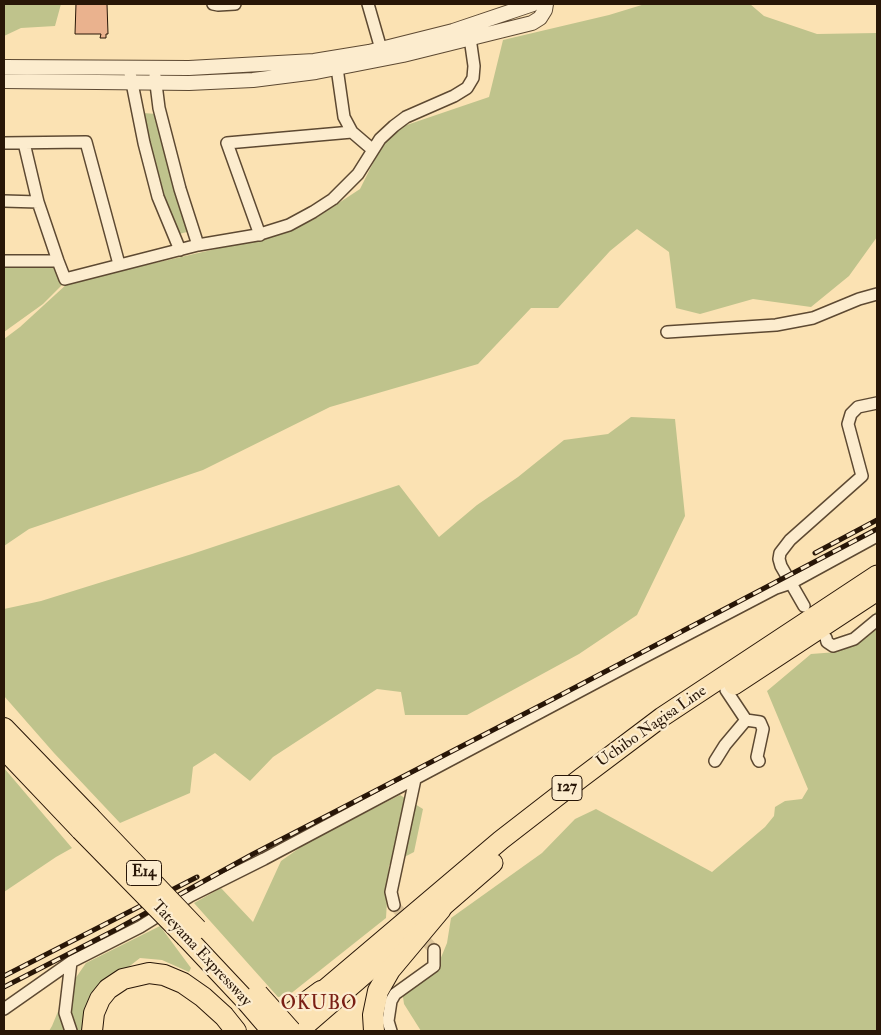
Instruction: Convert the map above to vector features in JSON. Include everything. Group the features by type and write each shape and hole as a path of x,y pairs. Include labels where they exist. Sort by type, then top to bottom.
{"highway":[{"name":"Uchibo Nagisa Line","path":"279,1031 321,992 501,840 646,728 877,575"},
{"name":"Uchibo Nagisa Line","path":"299,1031 503,853 668,726 877,591"},
{"name":"Tateyama Expressway","path":"4,728 86,824 253,999 291,1031"},
{"name":"Tateyama Expressway","path":"4,749 86,824"},
{"path":"374,1031 373,1015 378,991 390,970 441,909"},
{"path":"92,1031 94,1012 100,999 108,989 123,979 149,973 164,975 183,982 203,996 230,1024"},
{"path":"267,1031 321,992"},
{"name":"Tateyama Expressway","path":"253,999 272,1031"}],"street":[{"path":"213,4 236,4"},
{"path":"368,4 381,49"},
{"path":"4,67 196,68 314,61 381,49 452,31 533,4"},
{"path":"4,81 189,83 253,80 338,68 403,56 532,23 540,18 546,4"},
{"path":"24,143 38,202 65,279 119,264 260,234 289,225 333,199 358,174 380,139 406,117 454,96 467,88 472,78 474,66 470,38"},
{"path":"155,67 158,108 198,246"},
{"path":"129,68 144,143 158,196 180,250"},
{"path":"338,68 344,117 352,132 373,150"},
{"path":"260,234 227,143 352,132"},
{"path":"4,143 86,142 119,264"},
{"path":"4,201 38,202"},
{"path":"4,261 58,261"},
{"path":"667,332 776,325 813,318 859,298 877,294"},
{"path":"804,606 781,566 778,559 780,553 790,540 862,476 848,424 851,414 858,407 877,403"},
{"path":"4,1009 71,962 140,927 190,896 264,859 705,624 776,588 791,583 877,536"},
{"path":"826,638 833,646 854,639 877,620"},
{"path":"726,690 746,720 760,722 763,729 757,757 759,761"},
{"path":"715,761 725,744 746,720"},
{"path":"394,905 391,892 415,779"},
{"path":"391,1031 388,1021 391,1001 395,994 434,966 434,950"},
{"path":"71,962 65,1013 71,1031"}],"green space":[{"path":"4,4 61,4 55,26 21,28 4,36"},
{"path":"645,4 750,4 764,16 817,34 877,33 877,237 849,276 811,307 753,299 700,314 676,308 669,252 637,229 610,251 558,308 531,308 478,364 330,407 203,470 29,529 4,546 4,339 20,327 68,283 268,237 313,220 360,189 389,131 489,97 503,40 609,15"},
{"path":"143,113 157,114 189,230 187,232 179,234 162,193"},
{"path":"4,266 52,266 57,270 62,285 43,304 4,332"},
{"path":"631,417 675,419 685,516 637,615 579,654 467,715 405,715 401,692 377,689 273,757 250,781 215,753 193,767 190,793 120,823 54,753 4,696 4,609 41,601 192,554 399,485 439,537 477,505 518,477 564,440 608,434"},
{"path":"877,610 877,1031 421,1031 404,1004 401,983 440,960 447,943 451,918 542,853 575,819 596,809 712,872 765,827 774,816 775,807 785,801 802,799 808,789 767,691 811,654 837,652 867,623"},
{"path":"4,768 72,848 4,892"},
{"path":"400,795 423,809 414,852 389,865 386,918 289,995 278,997 194,903 221,888 253,922 281,861 308,842"},
{"path":"160,926 191,968 189,972 162,960 140,958 90,997 84,1031 49,1031 66,992 86,963"}],"building":[{"path":"76,4 107,4 108,34 106,34 106,38 100,38 101,34 75,34"}],"tunnel":[{"path":"394,905 434,950"}],"railway":[{"path":"815,553 877,520"},
{"path":"4,987 117,929 253,854 877,529"},
{"path":"4,976 197,877"}],"district":[{"name":"OKUBO","path":"319,1005"}]}
